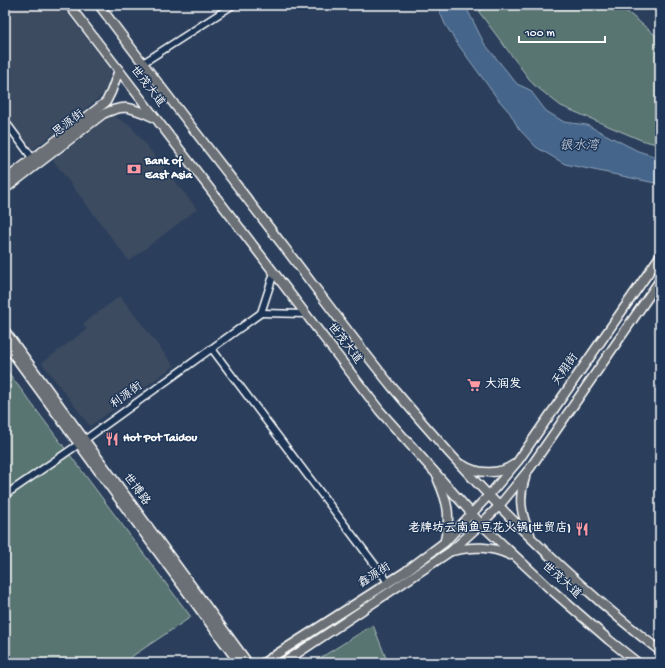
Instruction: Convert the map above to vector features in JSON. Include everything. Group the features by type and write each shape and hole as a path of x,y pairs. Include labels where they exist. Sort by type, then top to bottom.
{"main road":[{"name":"世茂大道","path":"69,5 380,411 481,524 609,640 638,663"},
{"name":"世茂大道","path":"99,5 393,387 453,457 498,506 540,547 624,622 660,651"},
{"name":"思源街","path":"5,180 106,102 119,70"},
{"name":"思源街","path":"5,189 103,114 117,108 128,107 157,118"},
{"name":"天翔街","path":"488,495 518,461 660,256"},
{"path":"540,547 530,536 521,512 522,485 525,476 660,280"},
{"name":"世博路","path":"5,331 239,663"},
{"name":"世博路","path":"5,343 82,442 248,663"},
{"path":"453,457 464,467 477,471 490,472 509,468 518,461"},
{"path":"498,506 530,468"},
{"path":"435,474 446,498 448,509 448,531 445,542"},
{"name":"鑫源街","path":"263,663 430,554 445,542 488,495"},
{"name":"鑫源街","path":"283,663 451,551 481,524 498,506"},
{"path":"451,551 467,548 489,548 518,558"}],"street":[{"path":"143,63 234,5"},
{"path":"5,121 33,159"},
{"path":"274,273 261,313 306,314"},
{"name":"利源街","path":"5,495 82,442 261,313"},
{"path":"212,349 388,582"}],"shaded area":[{"path":"5,5 61,5 111,70 105,93 32,150 5,113"},
{"path":"111,115 130,125 197,209 129,261 53,160"},
{"path":"120,296 174,366 90,426 42,363 87,329 83,324"}],"green space":[{"path":"486,5 619,5 660,39 660,145 641,140 561,106 533,84 479,12"},
{"path":"5,368 191,617 122,663 5,663"},
{"path":"373,625 388,663 312,663"}],"water":[{"name":"银水湾","path":"437,5 465,5 484,43 517,84 530,90 546,111 564,122 587,125 638,151 660,158 660,184 565,164 536,147 519,129 510,113 497,98 457,43 445,24"}],"place":[{"name":"Bank of East Asia","path":"134,169"},
{"name":"大润发","path":"474,385"},
{"name":"Hot Pot Taidou","path":"112,439"},
{"name":"老牌坊云南鱼豆花火锅(世贸店)","path":"582,529"}]}
